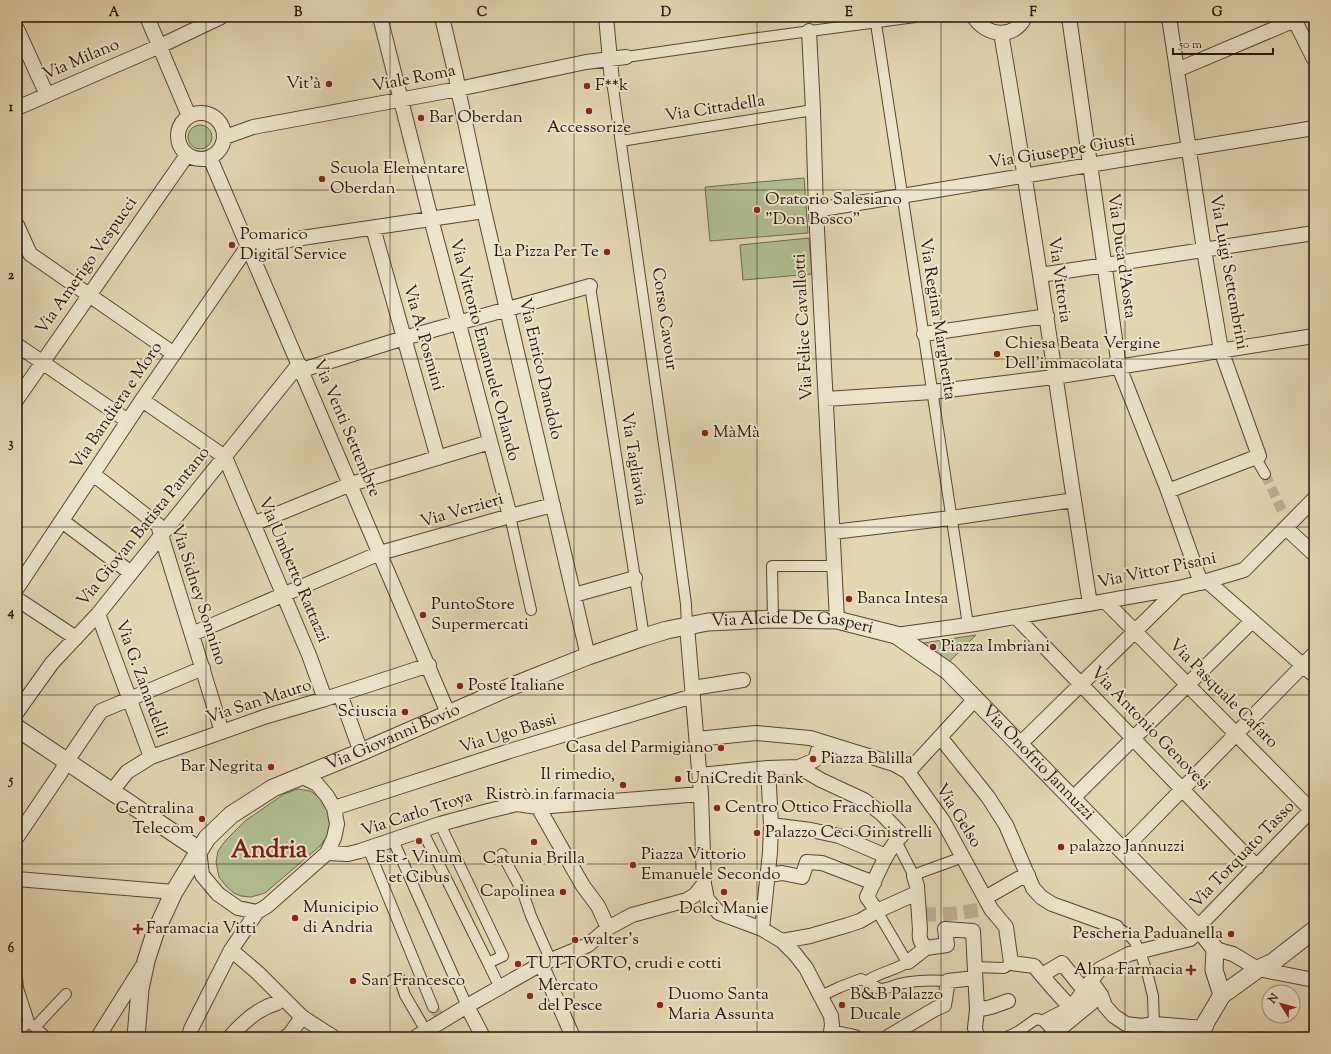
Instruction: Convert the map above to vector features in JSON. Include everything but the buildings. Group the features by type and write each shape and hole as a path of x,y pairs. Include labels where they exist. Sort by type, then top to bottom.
{"street":[{"path":"147,17 189,116"},
{"name":"Via Milano","path":"17,108 160,46 221,17"},
{"name":"Via Vittorio Emanuele Orlando","path":"380,17 458,323 510,516 531,610"},
{"name":"Via Enrico Dandolo","path":"442,17 484,211 588,656"},
{"name":"Corso Cavour","path":"606,17 612,81 671,492 686,604 687,626"},
{"path":"626,57 810,31 875,20 915,17"},
{"path":"974,17 978,24 985,29 1001,33 1010,31 1018,26 1025,17"},
{"name":"Via Duca d'Aosta","path":"1068,17 1119,367 1204,582"},
{"name":"Via Luigi Settembrini","path":"1169,17 1204,250 1221,350 1259,456 1255,457"},
{"path":"1177,70 1294,19 1314,59"},
{"name":"Via Regina Margherita","path":"875,20 951,518 974,624"},
{"path":"17,29 47,95"},
{"name":"Via Felice Cavallotti","path":"810,31 816,210 837,620"},
{"name":"Via Vittoria","path":"1001,33 1025,176 1054,377 1090,604"},
{"name":"Viale Roma","path":"225,137 253,127 402,100 586,62 626,57"},
{"name":"Via Cittadella","path":"621,140 813,110"},
{"path":"203,113 210,114 221,123 225,137 224,143 219,152 210,158 202,160 194,159 187,155 180,145 178,132 180,126 189,116 203,113"},
{"name":"Via Giuseppe Giusti","path":"816,210 1314,128"},
{"name":"Via Amerigo Vespucci","path":"17,399 187,155"},
{"name":"Via Venti Settembre","path":"210,158 429,665 448,713"},
{"path":"248,246 484,211"},
{"path":"17,225 30,254 174,354"},
{"name":"Via A. Posmini","path":"373,228 438,458"},
{"path":"1040,275 1314,233"},
{"name":"Via Bandiera e Moro","path":"17,588 142,400 248,246"},
{"path":"300,367 590,286"},
{"name":"Via Tagliavia","path":"590,286 644,637"},
{"path":"924,334 1046,316"},
{"path":"826,399 932,392 1054,377 1314,336"},
{"path":"17,345 128,422"},
{"name":"Via Giovan Batista Pantano","path":"17,712 52,663 98,614 225,456 300,367"},
{"path":"142,400 225,456"},
{"path":"253,524 350,484 490,442"},
{"name":"Via Umberto Rattazzi","path":"225,456 309,655 325,699"},
{"path":"1168,491 1255,457 1265,474"},
{"name":"Via Sidney Sonnino","path":"93,474 158,525 222,732"},
{"name":"Via Vittor Pisani","path":"974,624 1179,588 1244,570 1314,499"},
{"path":"833,532 951,518 1074,500"},
{"name":"Via Verzieri","path":"192,634 380,553 553,505"},
{"path":"62,521 131,573"},
{"path":"1286,528 1314,554"},
{"path":"773,619 772,566 834,566"},
{"path":"574,595 635,578"},
{"path":"1204,582 1252,621 1314,675"},
{"path":"1020,744 1179,588"},
{"path":"17,599 76,638"},
{"name":"Via Pasquale Cafaro","path":"1105,601 1313,810"},
{"name":"Via G. Zanardelli","path":"98,614 151,757"},
{"name":"Via Antonio Genovesi","path":"1016,617 1257,867"},
{"name":"Via Alcide De Gasperi","path":"687,626 708,622 773,619 837,620 896,635"},
{"path":"1073,798 1252,621"},
{"path":"896,635 974,624"},
{"path":"687,626 700,775 704,884 707,899 719,913 762,928 782,941 806,968 821,996 831,1016 829,1035 855,1037"},
{"name":"Via Giovanni Bovio","path":"301,776 361,752 510,686 588,656 644,637 687,626"},
{"path":"896,635 948,671 976,698 908,772"},
{"path":"1123,850 1314,654"},
{"name":"Via San Mauro","path":"112,791 127,772 151,757 267,716 325,699 429,665"},
{"path":"17,837 61,772 66,761 101,711 203,668"},
{"name":"Via Ugo Bassi","path":"334,808 693,692 743,680"},
{"path":"340,694 361,752"},
{"name":"Via Onofrio Jannuzzi","path":"976,698 1199,928 1215,949"},
{"path":"17,728 199,850 202,875 214,890 238,908 257,912"},
{"name":"Via Gelso","path":"697,739 756,733 810,738 894,764 908,772 943,820 987,905 1006,927 1011,963"},
{"path":"940,737 988,797 1002,819 1033,888 1040,897 1052,904 1116,927 1128,934 1135,942 1147,972 1153,996 1148,1025 1132,1037"},
{"path":"700,775 771,768 799,767 814,760 821,742"},
{"path":"799,767 821,780 864,800 882,814 899,838 917,886 920,914 919,937 926,948"},
{"path":"762,928 768,874 771,825 771,768"},
{"path":"136,1037 140,989 146,961 155,933 174,892 199,850 207,838 231,815 273,788 301,776 317,784 327,796 334,808 337,824 334,838 327,853 267,906 257,912 231,950 191,1029 189,1037"},
{"path":"608,928 598,906 583,886 538,807 700,794"},
{"name":"Via Carlo Troya","path":"327,853 348,854 440,824 517,804 538,807"},
{"name":"Via Torquato Tasso","path":"1071,1008 1100,969 1129,954 1190,939 1313,810"},
{"path":"440,824 504,956 488,963"},
{"path":"771,825 811,830 839,836 886,856"},
{"path":"422,830 500,988"},
{"path":"899,838 886,856 867,897 908,962"},
{"path":"393,840 467,1006 483,1037"},
{"path":"368,848 433,1006"},
{"path":"502,854 523,894 573,1037"},
{"path":"914,876 963,857"},
{"path":"768,874 782,873 802,877 806,862 822,863 874,883"},
{"path":"987,905 1018,879 1028,875"},
{"path":"17,879 174,892"},
{"path":"392,980 399,976 421,1034 467,1006 546,963 588,945 608,928 632,915 687,900 695,895 704,884"},
{"path":"782,941 810,936 860,921 877,911 917,893"},
{"path":"867,981 873,977 903,965 926,948 947,945 946,929 973,931 977,1010 975,1028 977,1037"},
{"path":"1042,975 1062,963 1078,983 1088,985 1101,995 1105,1006 1114,1016 1126,1024 1148,1025 1202,1032 1222,995 1258,969 1273,962 1314,930"},
{"path":"1222,995 1214,970 1215,949 1233,954 1258,969 1314,980"},
{"path":"231,950 258,973 302,1017 333,1037"},
{"path":"98,1037 146,961"},
{"path":"821,996 861,979 880,989 883,989 903,983 921,980 948,981 989,968 1004,968 1011,963 1034,966 1071,1008 1046,1021 1036,1019 1019,1031 1007,1037"},
{"path":"17,979 18,988 32,1024 46,1037"},
{"path":"888,1037 944,1005 948,981"},
{"path":"17,1032 32,1024 66,994"},
{"path":"1046,1021 1053,1034 1101,995"},
{"path":"977,1010 1008,1001"},
{"path":"230,1037 239,1027 267,1006 277,1003"},
{"path":"286,1037 290,1034 302,1017"}],"green space":[{"path":"200,125 209,128 212,137 209,146 200,149 191,146 188,137 191,128"},
{"name":"Oratorio Salesiano \"Don Bosco\"","path":"804,178 808,233 710,241 705,187"},
{"name":"Oratorio Salesiano \"Don Bosco\"","path":"809,238 812,274 743,280 740,245"},
{"path":"976,635 949,662 923,643"},
{"path":"298,789 310,791 323,799 331,820 328,835 320,846 265,893 251,897 241,896 234,893 219,877 216,862 218,851 226,840 245,821 284,794"}],"tunnel":[{"path":"1265,474 1282,511"},
{"path":"922,914 946,914 986,909"},
{"path":"433,1007 442,1022"}],"place":[{"name":"Vit'à","path":"329,84"},
{"name":"F**k","path":"587,86"},
{"name":"Accessorize","path":"589,111"},
{"name":"Bar Oberdan","path":"421,118"},
{"name":"Scuola Elementare Oberdan","path":"322,179"},
{"name":"Oratorio Salesiano \"Don Bosco\"","path":"757,210"},
{"name":"Pomarico Digital Service","path":"232,245"},
{"name":"La Pizza Per Te","path":"607,252"},
{"name":"Chiesa Beata Vergine Dell'immacolata","path":"997,354"},
{"name":"MàMà","path":"705,433"},
{"name":"Banca Intesa","path":"849,599"},
{"name":"PuntoStore Supermercati","path":"423,615"},
{"name":"Piazza Imbriani","path":"933,647"},
{"name":"Poste Italiane","path":"460,686"},
{"name":"Sciuscia","path":"405,712"},
{"name":"Casa del Parmigiano","path":"721,748"},
{"name":"Piazza Balilla","path":"813,759"},
{"name":"Bar Negrita","path":"271,767"},
{"name":"UniCredit Bank","path":"678,779"},
{"name":"Il rimedio, Ristrò in farmacia","path":"623,785"},
{"name":"Centro Ottico Fracchiolla","path":"717,808"},
{"name":"Centralina Telecom","path":"202,819"},
{"name":"Palazzo Ceci Ginistrelli","path":"757,833"},
{"name":"Est - Vinum et Cibus","path":"419,841"},
{"name":"Catunia Brilla","path":"534,842"},
{"name":"palazzo Jannuzzi","path":"1061,847"},
{"name":"Piazza Vittorio Emanuele Secondo","path":"633,865"},
{"name":"Capolinea","path":"563,892"},
{"name":"Dolci Manie","path":"724,892"},
{"name":"Municipio di Andria","path":"295,918"},
{"name":"Faramacia Vitti","path":"138,929"},
{"name":"Pescheria Paduanella","path":"1231,934"},
{"name":"walter's","path":"575,940"},
{"name":"TUTTORTO, crudi e cotti","path":"518,964"},
{"name":"Alma Farmacia","path":"1191,970"},
{"name":"San Francesco","path":"353,981"},
{"name":"Mercato del Pesce","path":"530,996"},
{"name":"Duomo Santa Maria Assunta","path":"660,1005"},
{"name":"B&B Palazzo Ducale","path":"842,1005"}],"district":[{"name":"Andria","path":"269,851"}]}
